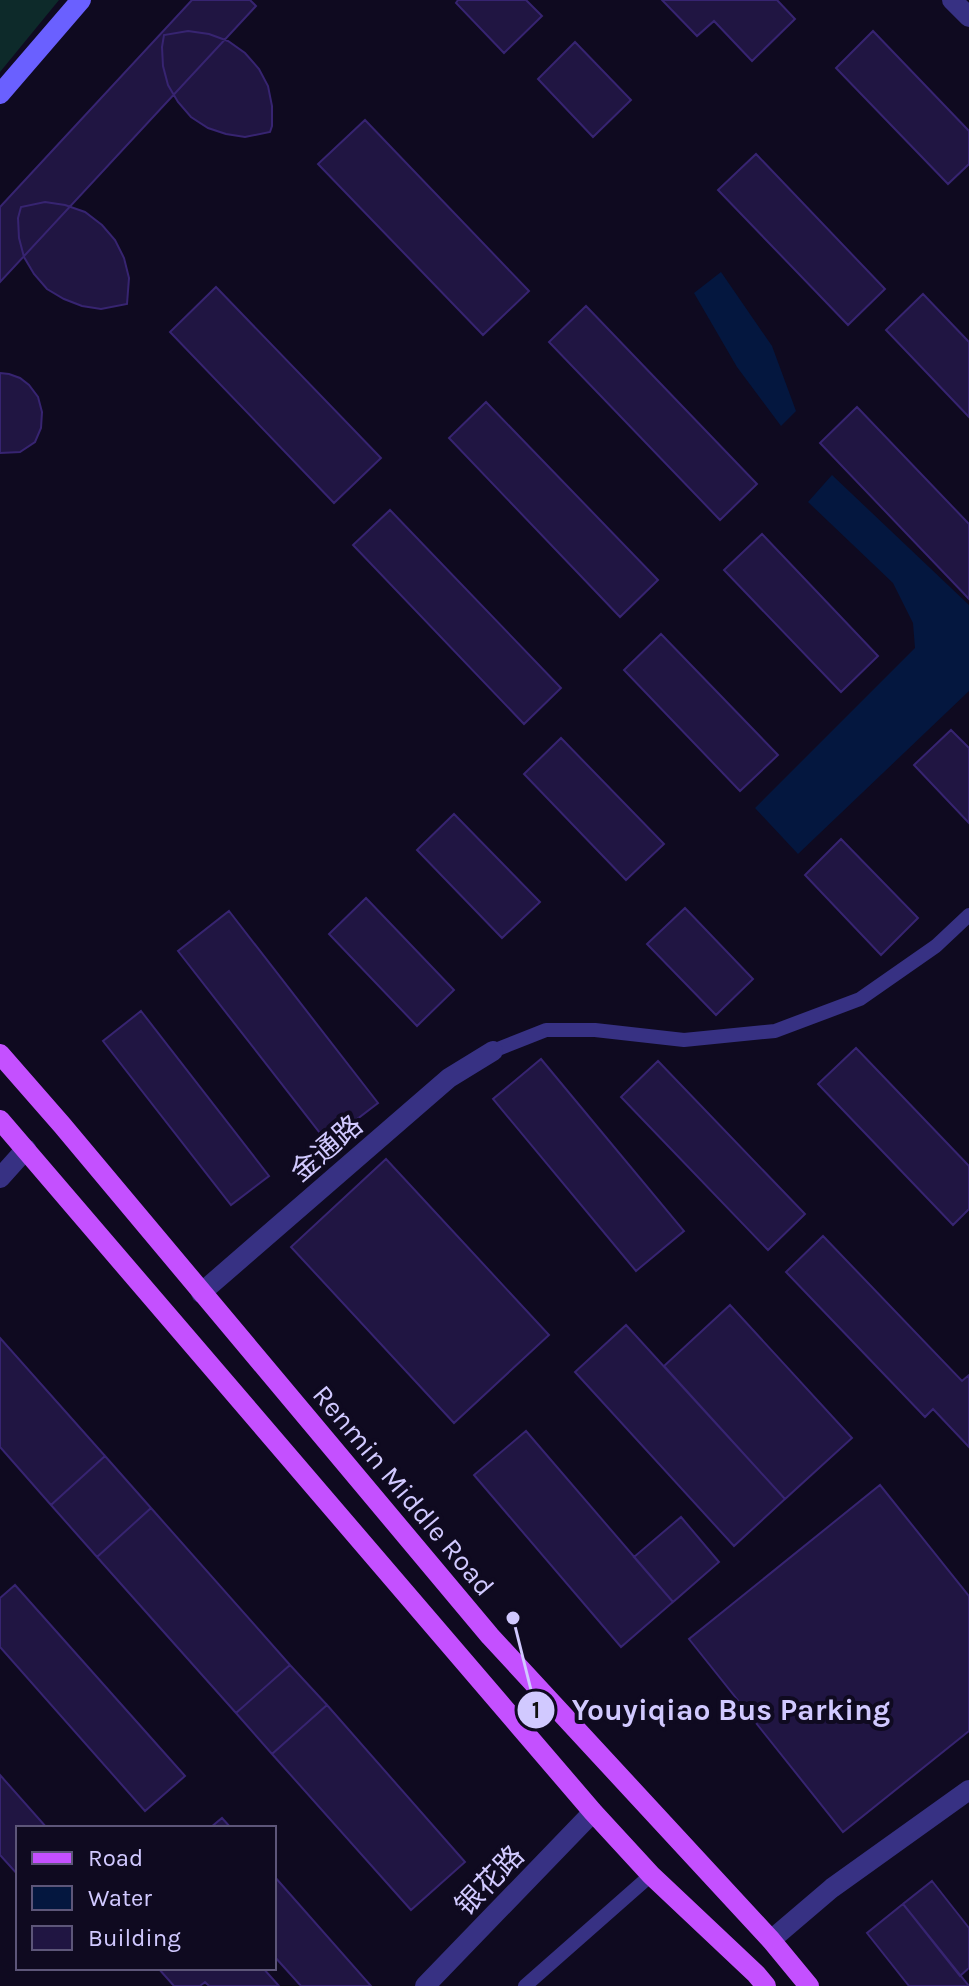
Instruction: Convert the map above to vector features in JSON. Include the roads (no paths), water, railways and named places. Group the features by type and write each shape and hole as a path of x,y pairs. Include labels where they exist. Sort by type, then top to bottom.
{"main road":[{"path":"0,94 81,0"},
{"name":"Renmin Middle Road","path":"0,1054 490,1636 771,1940 809,1986"},
{"path":"0,1120 593,1812 651,1875 766,1986"}],"street":[{"path":"952,0 969,17"},
{"name":"金通路","path":"201,1293 449,1078 493,1051"},
{"path":"0,1178 26,1149"},
{"path":"771,1940 832,1888 969,1790"},
{"name":"银花路","path":"425,1986 593,1812"}],"lane":[{"path":"493,1051 546,1030 595,1030 684,1040 775,1031 860,999 936,946 969,915"},
{"path":"525,1986 651,1875"}],"water":[{"path":"721,272 772,346 796,411 781,426 737,367 694,293"},
{"path":"832,475 969,605 969,691 798,854 755,808 915,648 913,623 893,583 808,502"}],"place":[{"name":"Youyiqiao Bus Parking","path":"513,1618"}]}
